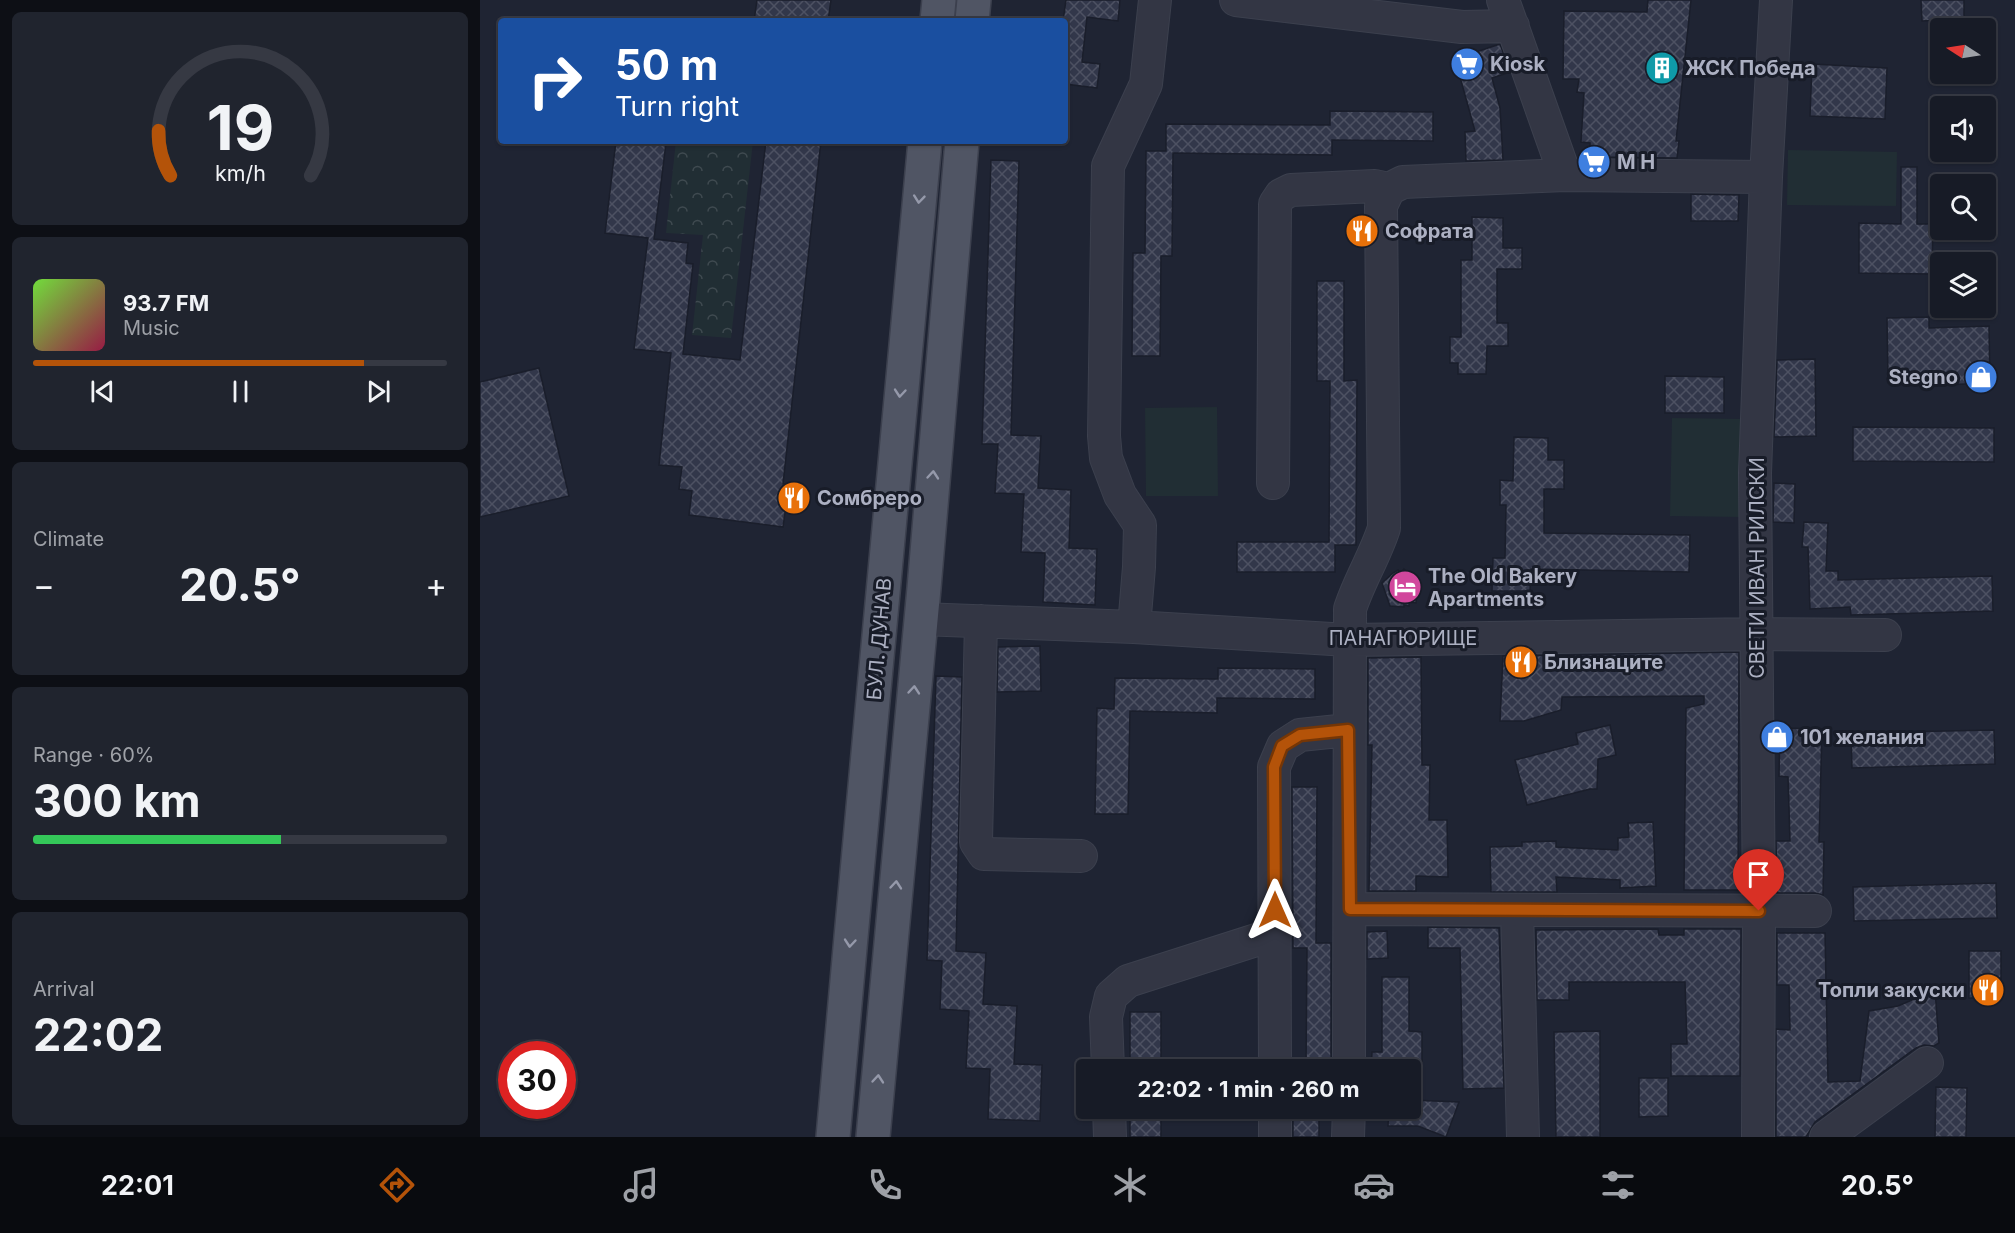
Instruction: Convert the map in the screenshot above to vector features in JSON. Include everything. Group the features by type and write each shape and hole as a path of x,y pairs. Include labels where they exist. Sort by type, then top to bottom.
{"main road":[{"path":"937,18 939,0"},
{"path":"972,18 974,0"},
{"name":"БУЛ. ДУНАВ","path":"833,1137 902,367 925,144"},
{"name":"БУЛ. ДУНАВ","path":"873,1137 962,144"}],"street":[{"path":"1134,627 1140,525 1120,495 1106,458 1104,436 1108,166 1146,84 1155,0"},
{"path":"1236,0 1462,27 1508,13 1565,175"},
{"name":"СВЕТИ ИВАН РИЛСКИ","path":"1758,1137 1758,634 1755,473 1766,177 1776,0"},
{"path":"1349,1059 1348,640 1350,609 1356,589 1378,548 1384,528 1381,206 1389,189 1403,182 1565,175 1766,177"},
{"path":"1273,483 1275,204 1281,195 1291,190 1375,186 1389,189"},
{"name":"ПАНАГЮРИЩЕ","path":"921,619 1134,627 1348,640 1758,634 1885,635"},
{"path":"981,621 976,842 984,854 1081,856"},
{"path":"1275,1059 1274,767 1282,746 1300,735 1348,730"},
{"path":"1350,909 1815,911"},
{"path":"1517,910 1523,1137"},
{"path":"1108,1059 1106,1017 1111,996 1128,981 1275,934"},
{"path":"1826,1137 1927,1063"},
{"path":"1109,1119 1110,1137"},
{"path":"1275,1119 1275,1137"},
{"path":"1348,1137 1349,1119"}],"green space":[{"path":"676,144 753,144 731,338 692,335 703,235 666,233"},
{"path":"1788,150 1897,152 1896,206 1787,205"},
{"path":"1217,407 1218,496 1146,496 1145,408"},
{"path":"1672,418 1742,419 1741,517 1670,516"}],"building":[{"path":"757,0 831,0 828,18 754,18"},
{"path":"1066,0 1120,0 1118,21 1087,17 1082,62 1100,64 1097,88 1068,84 1068,18 1063,18"},
{"path":"1648,0 1691,0 1676,141 1679,141 1677,158 1590,157 1590,143 1581,142 1584,93 1577,92 1579,79 1563,79 1564,11 1647,12"},
{"path":"1921,0 1964,0 1964,18 1930,18 1930,21 1922,21"},
{"path":"1500,44 1510,72 1492,78 1500,108 1503,160 1466,161 1465,132 1475,131 1455,59"},
{"path":"1812,64 1887,68 1885,119 1810,116"},
{"path":"1330,111 1433,112 1433,141 1332,140 1332,155 1173,153 1172,256 1161,256 1160,356 1132,356 1133,253 1145,253 1146,151 1166,151 1166,124 1330,125"},
{"path":"616,144 666,144 654,239 688,243 686,263 693,264 683,354 740,360 766,144 821,144 783,484 789,485 783,527 689,515 692,491 679,489 682,467 659,465 671,353 634,349 648,238 605,233"},
{"path":"991,160 1019,161 1011,435 1041,436 1038,488 1071,490 1069,548 1097,549 1095,605 1043,602 1045,553 1021,552 1024,494 995,493 998,444 982,444"},
{"path":"1901,167 1917,167 1917,224 1930,224 1930,240 1933,240 1930,274 1859,273 1859,223 1901,224"},
{"path":"1691,194 1739,195 1738,221 1691,221"},
{"path":"1472,217 1503,218 1503,248 1522,248 1522,269 1497,269 1497,323 1508,323 1508,346 1487,346 1486,374 1458,374 1458,363 1450,363 1450,337 1461,337 1461,260 1472,260"},
{"path":"1317,281 1344,281 1344,381 1357,380 1356,545 1335,545 1335,572 1237,572 1237,542 1329,542 1330,381 1317,381"},
{"path":"1929,317 1929,328 1989,326 1990,383 1942,385 1942,377 1888,378 1887,318"},
{"path":"1815,359 1816,436 1774,437 1777,360"},
{"path":"539,368 569,496 480,517 480,382"},
{"path":"1665,376 1724,377 1724,413 1665,413"},
{"path":"1853,427 1994,428 1994,462 1853,461"},
{"path":"1514,437 1548,438 1548,460 1564,460 1564,489 1544,489 1544,533 1690,535 1689,572 1531,569 1530,591 1492,591 1493,558 1505,558 1506,505 1500,505 1500,480 1513,481"},
{"path":"1774,483 1795,484 1794,523 1773,522"},
{"path":"1804,522 1828,523 1826,571 1838,571 1838,580 1992,576 1993,611 1851,615 1850,607 1810,609 1808,547 1802,547"},
{"path":"1404,569 1410,575 1415,574 1421,590 1417,592 1416,603 1409,602 1409,606 1404,605 1404,607 1390,606 1382,583 1393,573 1398,570 1401,573"},
{"path":"1040,646 1041,691 997,692 998,647"},
{"path":"1739,652 1738,890 1684,890 1686,708 1704,704 1704,696 1562,697 1561,710 1524,721 1500,721 1503,656"},
{"path":"1421,657 1422,765 1430,765 1429,820 1447,820 1448,877 1416,876 1416,891 1369,891 1372,745 1368,745 1368,658"},
{"path":"1218,668 1315,669 1315,699 1217,698 1217,713 1130,711 1128,814 1095,814 1097,708 1114,709 1115,678 1218,679"},
{"path":"936,676 962,677 956,951 986,953 983,1004 1017,1006 1014,1064 1042,1065 1040,1121 988,1119 990,1069 966,1068 969,1011 940,1009 942,961 927,960"},
{"path":"1610,725 1616,755 1598,759 1597,789 1527,805 1515,760 1578,744 1576,733"},
{"path":"1780,728 1822,729 1819,842 1824,842 1823,895 1777,893 1776,841 1790,841 1788,777 1779,776"},
{"path":"1994,730 1995,764 1852,768 1851,733"},
{"path":"1292,787 1317,787 1316,943 1331,943 1331,1059 1306,1059 1307,948 1293,948"},
{"path":"1653,822 1656,886 1620,888 1620,880 1556,877 1557,892 1491,892 1490,847 1522,846 1522,842 1556,841 1556,847 1618,850 1618,838 1629,837 1628,823"},
{"path":"1996,883 1997,918 1854,921 1853,887"},
{"path":"1428,927 1499,928 1504,1088 1463,1089 1460,948 1428,948"},
{"path":"1658,929 1659,935 1684,935 1684,929 1741,929 1740,1076 1671,1076 1671,1044 1687,1044 1685,982 1569,982 1569,1000 1537,1000 1536,930"},
{"path":"1387,931 1388,958 1367,959 1367,932"},
{"path":"1777,933 1825,933 1828,1082 1860,1081 1869,1011 1898,1006 1935,990 1939,1043 1934,1046 1924,1045 1916,1048 1815,1122 1806,1137 1776,1137 1776,1029 1790,1030 1789,985 1777,985"},
{"path":"1969,951 2001,951 2001,998 1969,998"},
{"path":"1382,977 1409,977 1409,1031 1422,1032 1422,1070 1421,1059 1372,1059 1372,1052 1382,1052"},
{"path":"1130,1012 1161,1012 1161,1059 1130,1059"},
{"path":"1600,1031 1600,1137 1556,1137 1554,1032"},
{"path":"1639,1078 1668,1078 1668,1116 1639,1117"},
{"path":"1936,1087 1967,1088 1966,1137 1935,1137"},
{"path":"1421,1100 1459,1102 1446,1137 1418,1126 1388,1126 1388,1119 1421,1119"},
{"path":"1130,1119 1161,1119 1161,1137 1130,1137"},
{"path":"1293,1119 1319,1119 1319,1137 1293,1137"}],"place":[{"name":"Kiosk","path":"1467,64"},
{"name":"ЖСК Победа","path":"1662,68"},
{"name":"М Н","path":"1594,162"},
{"name":"Софрата","path":"1362,231"},
{"name":"Stegno","path":"1981,377"},
{"name":"Сомбреро","path":"794,498"},
{"name":"The Old Bakery Apartments","path":"1405,587"},
{"name":"Близнаците","path":"1521,662"},
{"name":"101 желания","path":"1777,737"},
{"name":"Топли закуски","path":"1988,990"}],"route":[{"path":"1275,910 1274,767 1282,746 1300,735 1348,730 1350,909 1759,911"}]}
